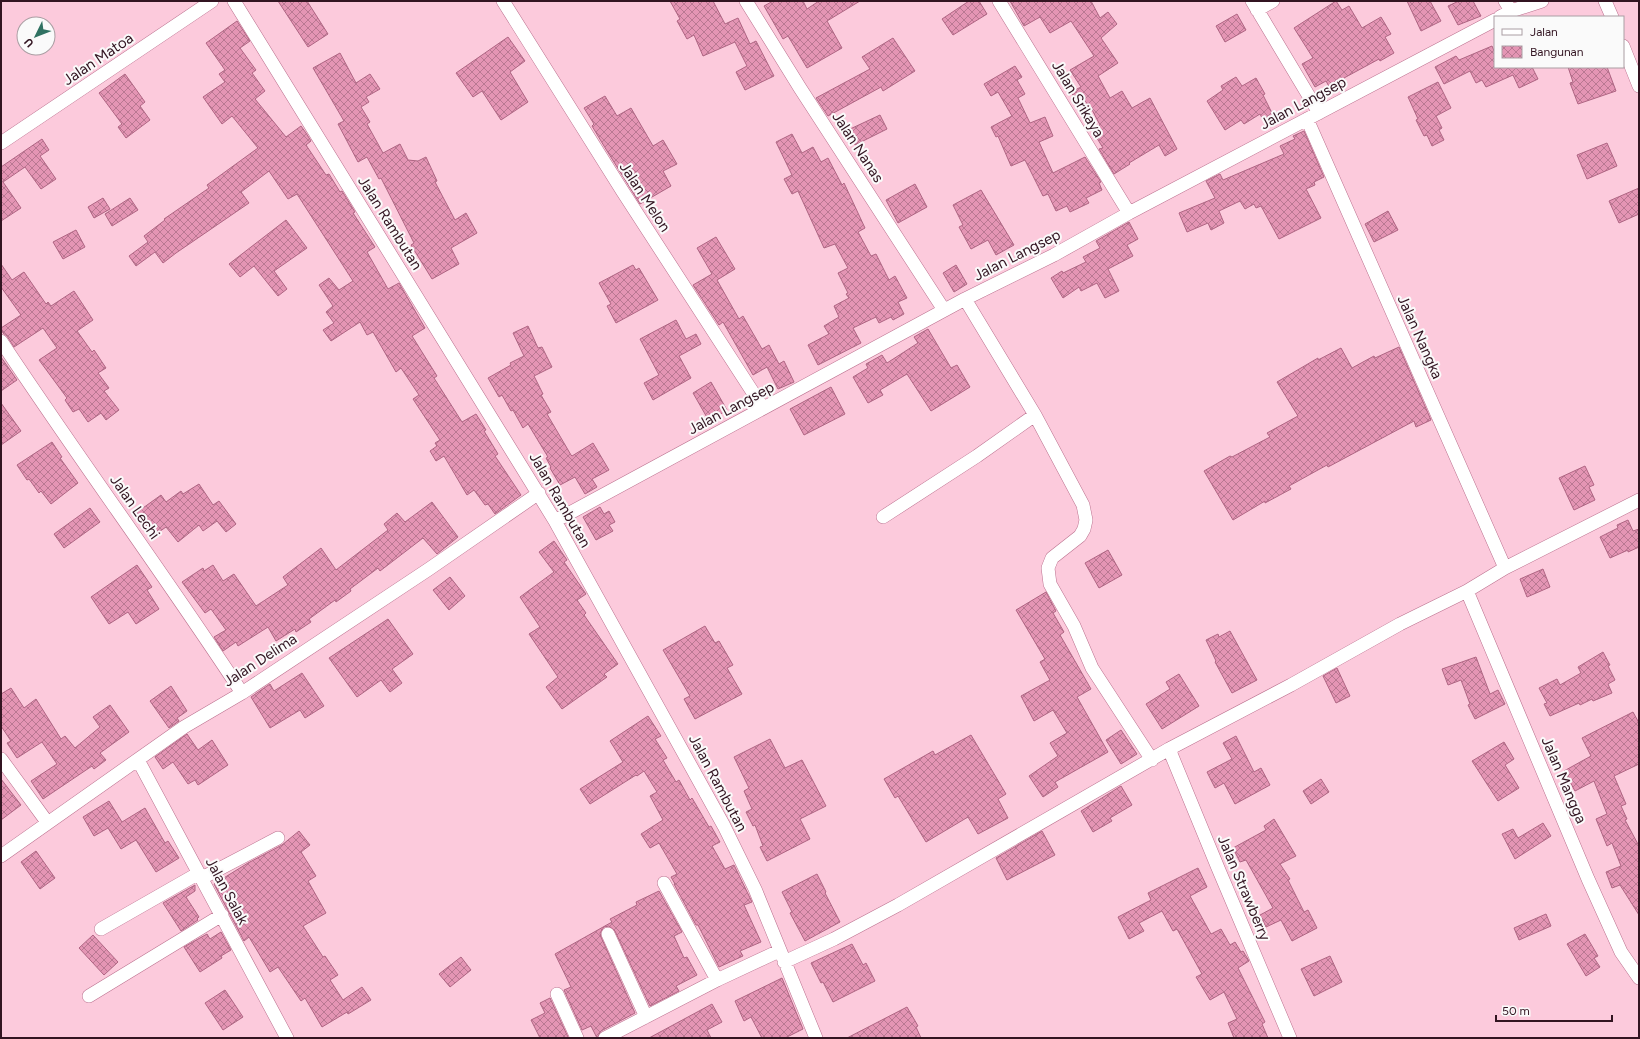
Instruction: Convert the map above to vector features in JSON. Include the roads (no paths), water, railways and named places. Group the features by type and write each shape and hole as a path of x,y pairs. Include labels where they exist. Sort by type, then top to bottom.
{"street":[{"name":"Jalan Matoa","path":"1,143 212,1"},
{"name":"Jalan Rambutan","path":"234,1 555,521 724,826 755,889 816,1038"},
{"name":"Jalan Melon","path":"503,1 628,199 763,408"},
{"name":"Jalan Nanas","path":"746,1 800,88 944,310"},
{"name":"Jalan Srikaya","path":"999,1 1129,213"},
{"path":"1273,1 1255,5 1319,112"},
{"path":"1506,10 1542,1"},
{"path":"1605,1 1612,16"},
{"name":"Jalan Langsep","path":"555,521 944,310 1054,255 1129,213 1494,21"},
{"path":"1624,48 1639,86"},
{"name":"Jalan Nangka","path":"1307,119 1505,568"},
{"path":"965,299 1035,415 1083,505 1086,520 1084,529 1080,536 1060,551 1049,564 1048,572 1050,584 1074,626 1092,668 1152,760"},
{"name":"Jalan Lechi","path":"1,340 58,426 188,610 242,693"},
{"path":"883,516 977,456 1035,415"},
{"name":"Jalan Delima","path":"1,856 47,822 184,727 242,693 429,569 539,493"},
{"path":"605,1038 717,980 834,939 885,912 1170,749 1291,685 1400,624 1467,590 1505,568 1639,500"},
{"name":"Jalan Mangga","path":"1467,590 1588,879 1621,952 1639,978"},
{"name":"Jalan Strawberry","path":"1170,749 1218,868 1290,1038"},
{"path":"1,760 47,822"},
{"name":"Jalan Salak","path":"138,760 201,875 287,1038"},
{"path":"102,929 201,875 278,838"},
{"path":"664,883 717,980"},
{"path":"89,996 222,915"},
{"path":"608,934 646,1017"},
{"path":"557,994 577,1038"}]}
